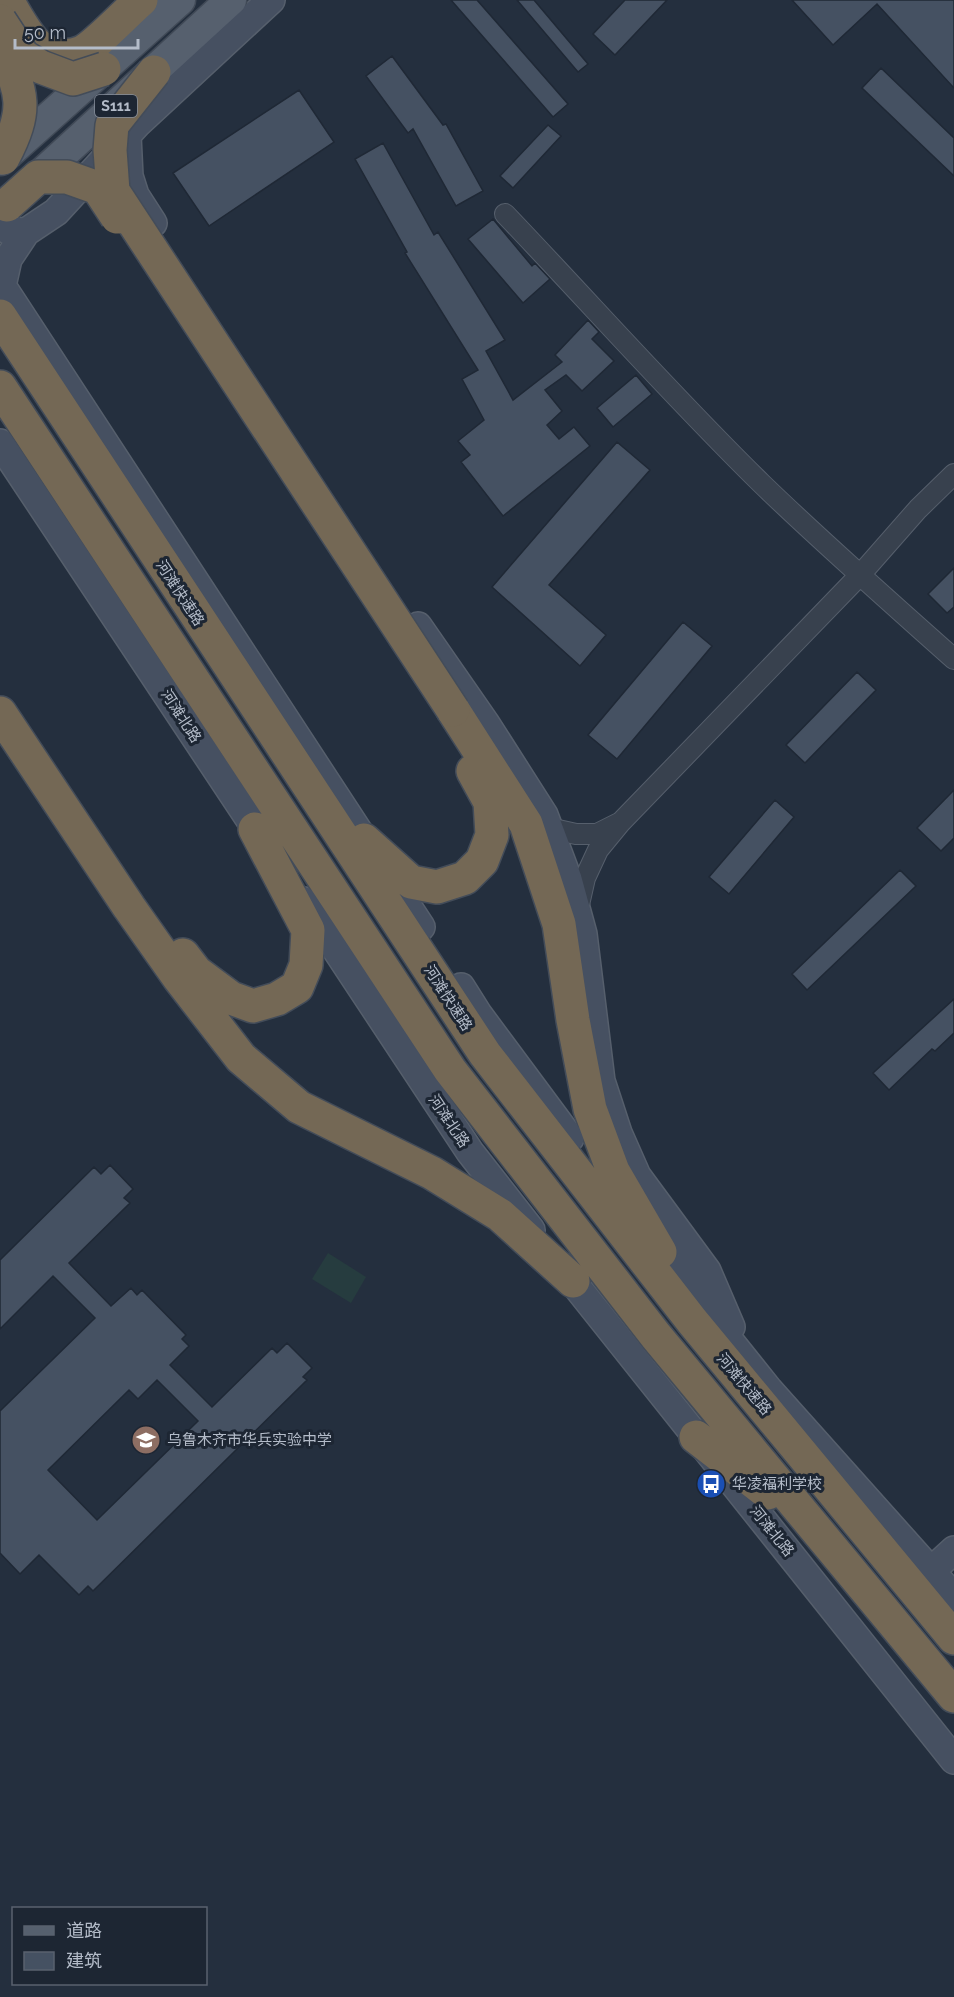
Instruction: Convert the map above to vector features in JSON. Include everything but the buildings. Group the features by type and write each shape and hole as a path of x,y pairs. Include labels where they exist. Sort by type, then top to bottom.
{"highway":[{"path":"7,0 34,42 44,51 71,56 84,51 141,0"},
{"path":"0,21 23,56 41,67 74,79 104,69"},
{"path":"0,46 13,73 21,102 15,135 2,160"},
{"path":"154,72 112,125 110,150 113,191 446,715 490,802 492,835 482,861 465,878 437,887 411,882 364,840"},
{"path":"2,214 38,177 67,177 98,188 446,715 526,824 559,924 573,1020 590,1109 614,1171 663,1257"},
{"name":"河滩快速路","path":"1,295 485,1054 692,1321 954,1638"},
{"path":"0,387 450,1070 656,1336 954,1696"},
{"path":"0,685 138,907 179,978 241,1058 299,1107 432,1173 501,1215 573,1281"},
{"path":"0,713 138,907 196,972 231,998 253,1006 278,999 297,987 306,965 308,930 255,829"},
{"path":"769,1390 881,1550"},
{"path":"696,1437 822,1536"}],"main road":[{"name":"S111","path":"2,160 180,0"},
{"name":"S111","path":"2,214 231,0"}],"street":[{"path":"271,0 128,135 56,212 26,232 8,259 1,295 478,1014 603,1182 769,1390 945,1579 954,1550"},
{"path":"0,100 71,56"},
{"path":"128,135 129,176 135,195 428,643 515,767 544,815 568,879 583,934 602,1081 618,1133 637,1176 707,1271 745,1359"},
{"path":"2,214 9,231 26,232"},
{"path":"505,214 667,388 763,484 860,575 954,658"},
{"name":"河滩北路","path":"0,443 470,1152 954,1760"},
{"path":"577,912 585,878 598,850 621,822 860,575 918,509 954,474"},
{"path":"549,828 576,834 597,834 621,822"}],"green space":[{"path":"328,1253 366,1277 351,1303 312,1279"}],"place":[{"name":"乌鲁木齐市华兵实验中学","path":"146,1440"},
{"name":"华凌福利学校","path":"711,1484"}]}
